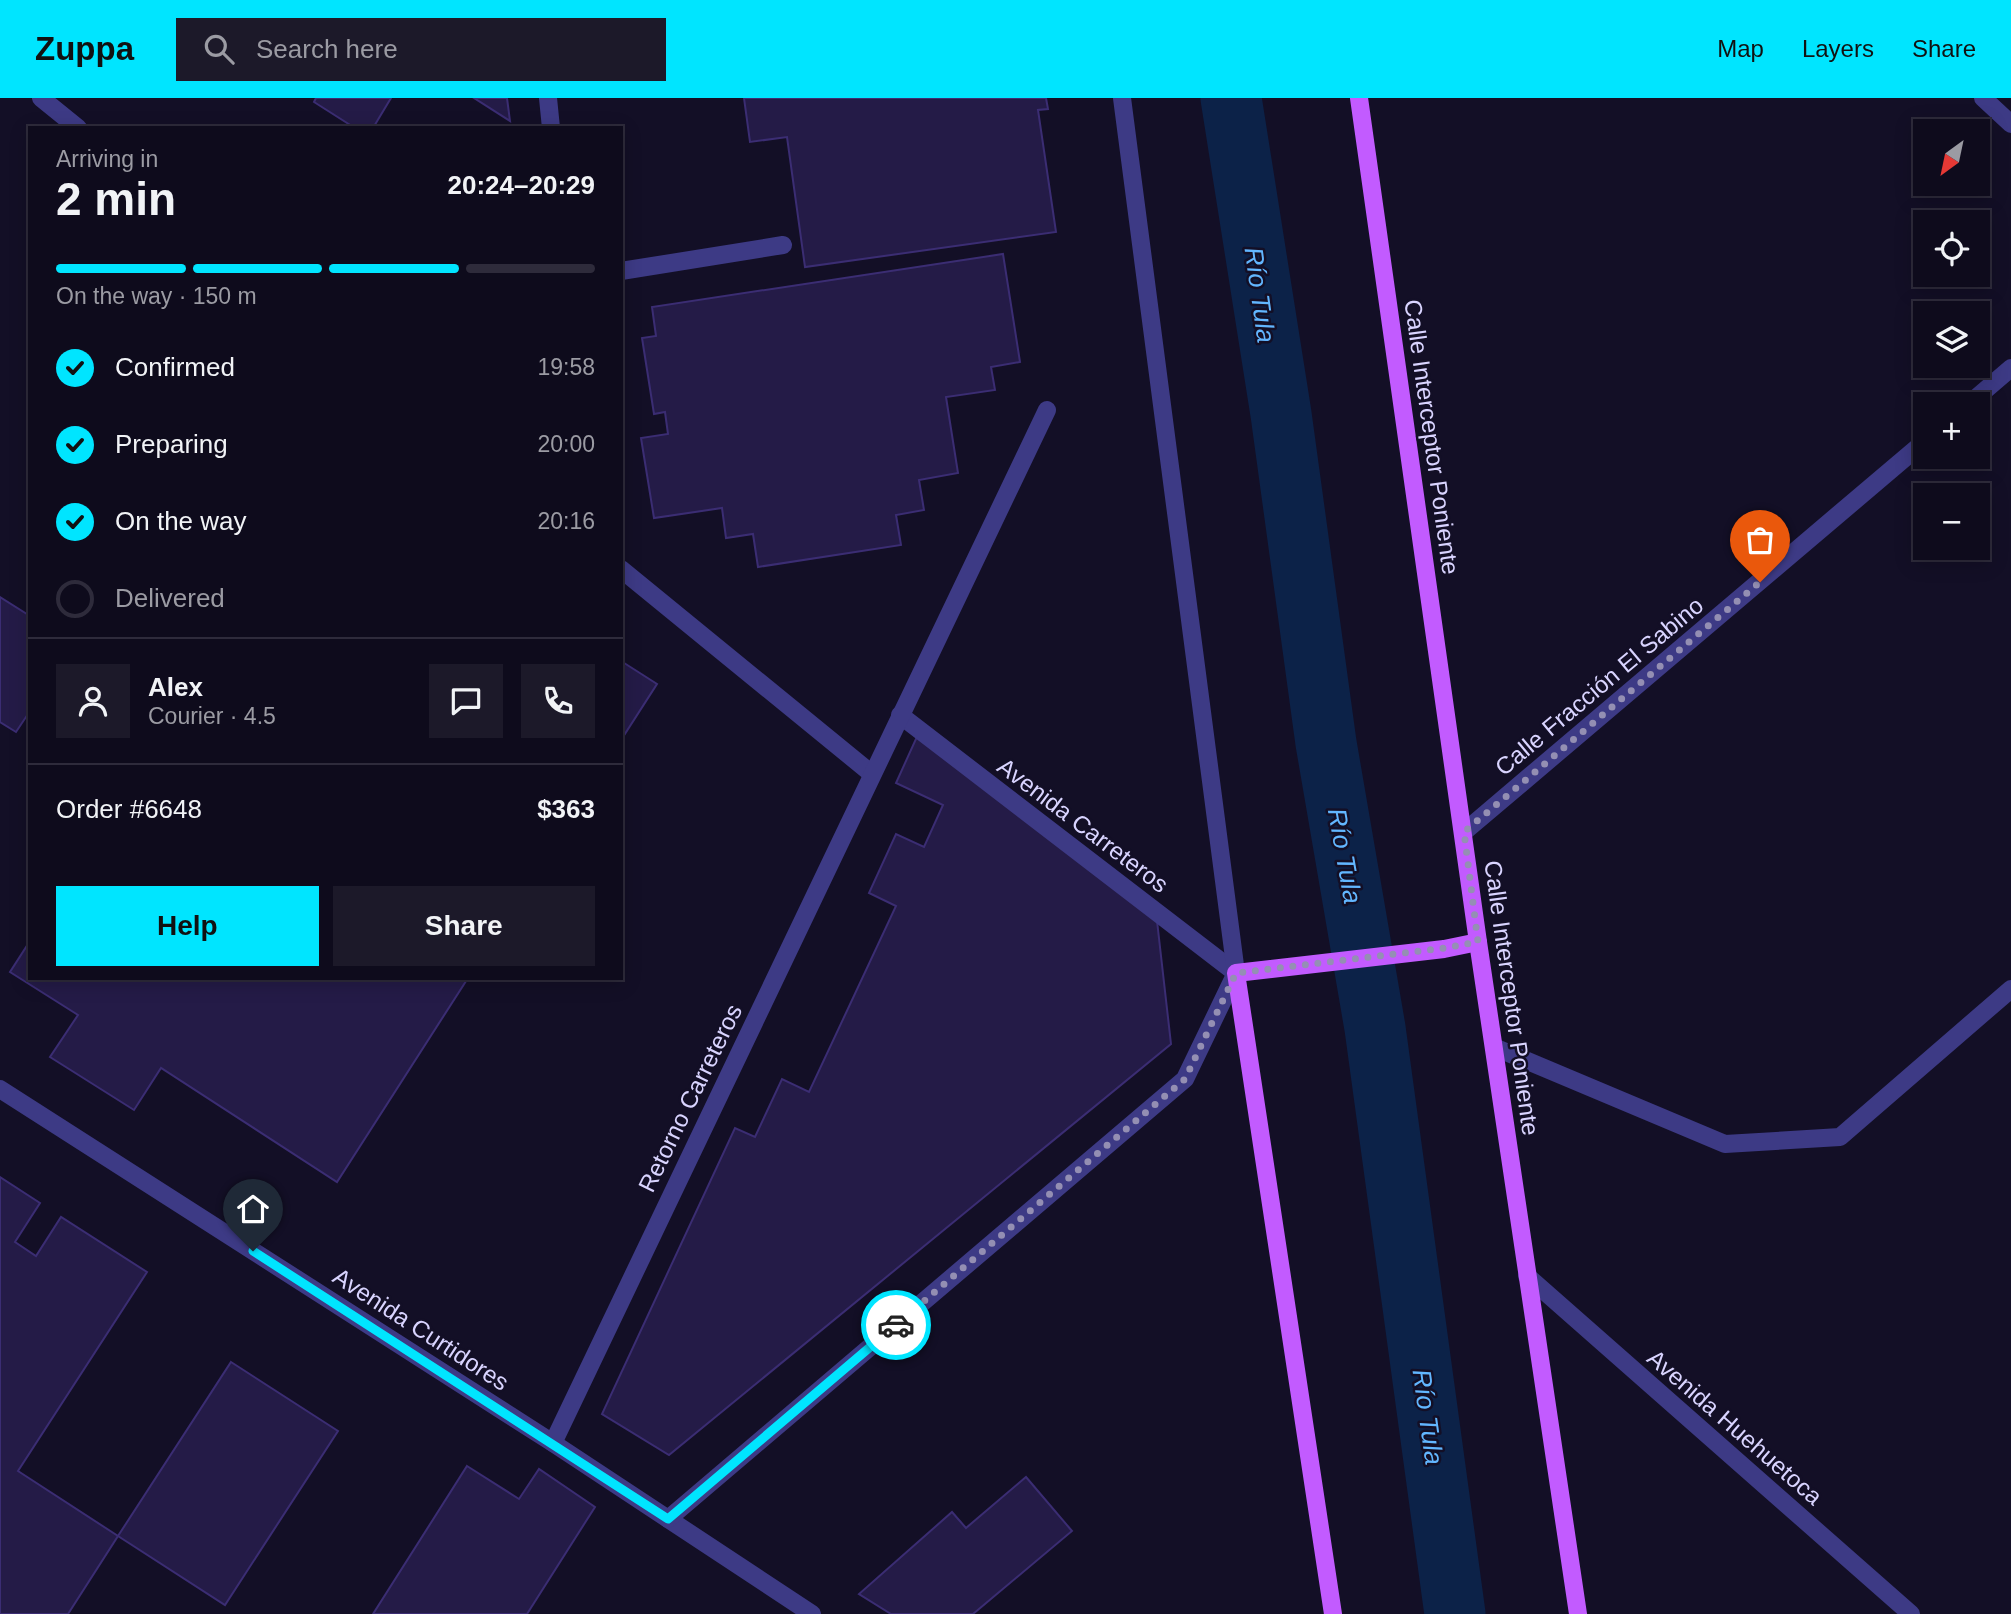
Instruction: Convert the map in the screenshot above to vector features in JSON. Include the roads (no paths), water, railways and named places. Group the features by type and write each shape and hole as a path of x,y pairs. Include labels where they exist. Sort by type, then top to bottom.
{"main road":[{"name":"Calle Interceptor Poniente","path":"1359,98 1478,942 1578,1614"},
{"path":"1333,1614 1236,973 1478,942"}],"street":[{"path":"41,98 76,126"},
{"path":"548,98 551,126"},
{"path":"668,1519 1185,1079 1236,973 1122,98"},
{"path":"1983,98 2011,124"},
{"path":"623,271 783,245"},
{"path":"1983,392 2011,368"},
{"name":"Retorno Carreteros","path":"553,1443 1047,410"},
{"name":"Calle Fracción El Sabino","path":"1464,832 1913,452"},
{"path":"623,571 872,774"},
{"name":"Avenida Carreteros","path":"900,715 1236,973"},
{"path":"1494,1047 1725,1144 1840,1137 2011,989"},
{"name":"Avenida Curtidores","path":"0,1089 553,1443 812,1614"},
{"name":"Avenida Huehuetoca","path":"1527,1276 1911,1614"}],"waterway":[{"name":"Río Tula","path":"1231,98 1281,414 1326,743 1375,1028 1455,1614"}]}
